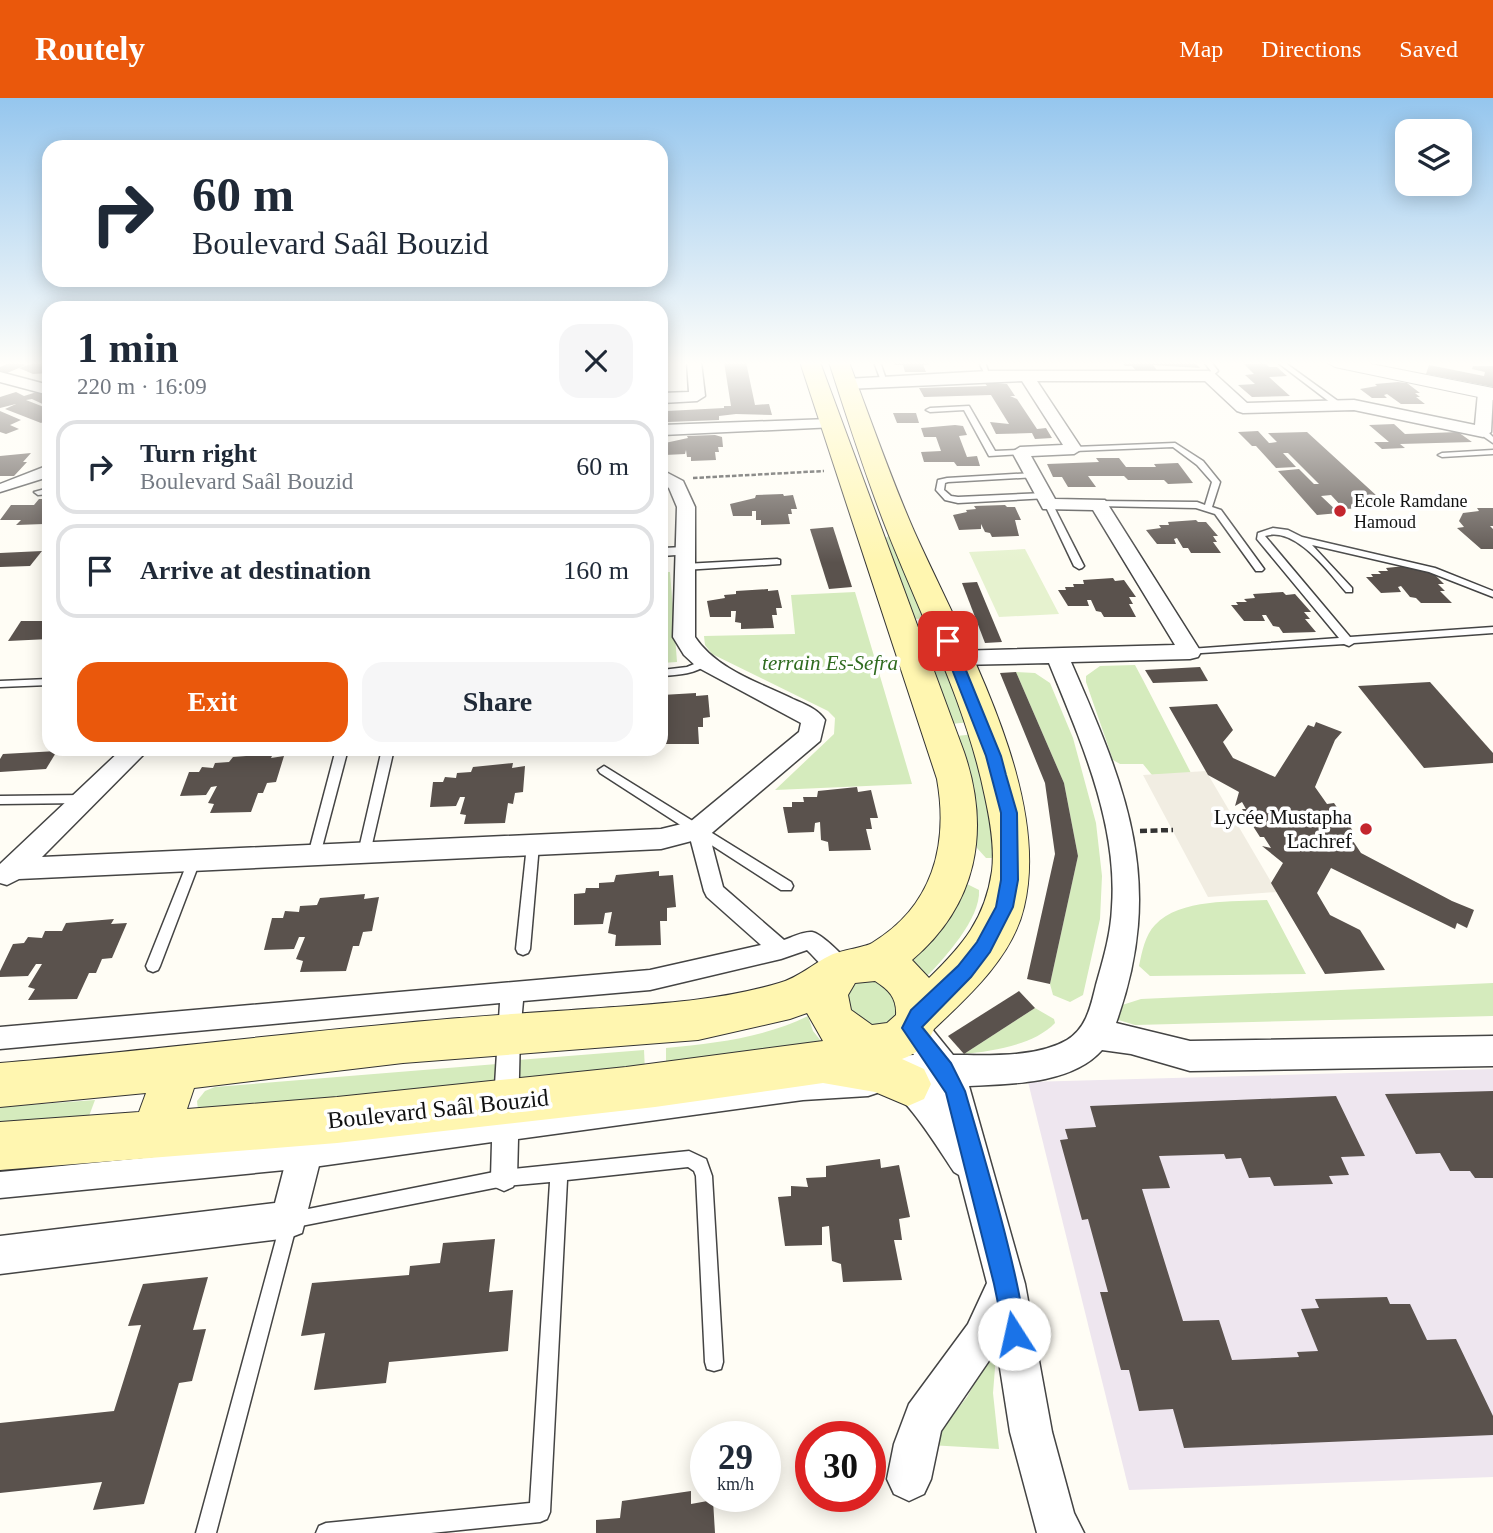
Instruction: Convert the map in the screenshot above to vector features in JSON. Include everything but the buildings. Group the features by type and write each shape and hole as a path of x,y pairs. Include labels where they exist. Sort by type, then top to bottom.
{"main road":[{"name":"Boulevard Saâl Bouzid","path":"0,1146 155,1134 310,1138 507,1114 661,1085 824,1062 913,1063 964,972 983,947 1005,907 1010,880 1009,813 994,756 956,658 883,526 846,469 831,429"},
{"name":"Boulevard Saâl Bouzid","path":"0,1085 178,1069 511,1013 698,1020 790,1000 852,969 923,925 944,895 958,837 959,805 950,767 904,626 883,526 858,429"},
{"path":"953,864 1010,880"},
{"path":"892,968 914,988 919,1002 913,1063 855,1041 842,1033 831,1022 825,996 829,984 852,969 892,968"},
{"path":"155,1134 178,1069"}],"street":[{"path":"668,430 691,429"},
{"path":"956,658 1058,658 1190,652 1099,504 1047,500 1020,452 1074,449 1061,429"},
{"path":"1463,429 1490,435"},
{"path":"0,490 42,474"},
{"path":"6,875 194,861 661,839 698,830 811,735 813,720 704,663 689,650 684,637 677,557 686,507 677,485 668,478"},
{"path":"0,490 42,492"},
{"path":"507,1114 803,1089 913,1063 1025,1067 1060,1059 1080,1049 1096,1035 1120,951 1127,899 1124,863 1112,803 1099,761 1058,658"},
{"path":"6,875 130,756"},
{"path":"698,830 714,891 781,950"},
{"path":"0,1038 511,1013 781,950 810,940 852,969"},
{"path":"505,1178 511,1013"},
{"path":"1096,1035 1131,1040 1190,1056 1493,1051"},
{"path":"913,1063 935,1114 980,1183"},
{"path":"913,1063 980,1183 1006,1284 1031,1432 1056,1526 1062,1533"},
{"path":"0,1185 310,1138 289,1220 0,1255"},
{"path":"909,1479 915,1444 924,1419 982,1338 1006,1284"}],"lane":[{"path":"978,429 992,454 1020,452"},
{"path":"1074,449 1175,445 1199,463 1216,482 1208,508"},
{"path":"1442,455 1493,453"},
{"path":"1033,475 947,480 941,482 940,490 948,498 958,500 1047,500 1079,566"},
{"path":"1099,504 1197,505 1218,512 1259,569"},
{"path":"1349,643 1261,540 1261,535 1268,530 1278,530 1302,540 1432,570 1493,594"},
{"path":"1302,540 1349,590"},
{"path":"677,557 777,562"},
{"path":"1190,652 1349,643 1493,630"},
{"path":"668,672 689,670 704,663"},
{"path":"0,684 42,682"},
{"path":"314,855 340,756"},
{"path":"365,853 386,756"},
{"path":"604,770 786,886"},
{"path":"0,800 85,799"},
{"path":"523,949 533,845"},
{"path":"153,966 194,861"},
{"path":"206,1533 289,1220 505,1178 689,1159 700,1165 704,1176 714,1362"},
{"path":"326,1533 540,1512 559,1171"}],"path":[{"path":"668,477 846,469"}],"shaded area":[{"path":"1206,771 1277,892 1208,897 1143,775"},
{"path":"1493,1069 1493,1477 1129,1490 1028,1082"}],"green space":[{"path":"890,535 929,618 914,619 883,540"},
{"path":"1025,549 1059,614 999,617 969,552"},
{"path":"668,572 670,572 677,662 668,663"},
{"name":"terrain Es-Sefra","path":"855,592 912,784 775,790 834,734 835,718 828,711 712,654 705,645 704,636 795,634 791,595"},
{"path":"932,629 970,722 951,724 917,630"},
{"path":"1135,665 1191,773 1152,775 1143,764 1120,764 1113,760 1086,676 1100,666"},
{"path":"1016,672 1035,673 1050,683 1073,738 1096,823 1102,876 1100,919 1083,995 1070,1002 1053,995 1050,984 1078,856 1064,783"},
{"path":"976,734 994,789 995,858 986,858 977,848 976,824 956,736"},
{"path":"965,883 979,890 974,913 960,937 925,978 905,955"},
{"path":"1267,900 1306,974 1150,976 1139,966 1149,934 1166,916 1178,910 1208,903"},
{"path":"882,976 902,1008 891,1025 860,1028 838,990 843,982"},
{"path":"1493,983 1493,1016 1135,1025 1112,1018 1116,1007 1141,999"},
{"path":"1035,1008 1054,1019 1055,1023 1046,1031 1012,1046 964,1054"},
{"path":"808,1016 813,1031 825,1046 666,1067 666,1048 721,1041 774,1030"},
{"path":"644,1050 645,1071 518,1083 518,1060"},
{"path":"497,1064 495,1086 198,1110 197,1101 205,1091 215,1087"},
{"path":"95,1100 86,1124 0,1131 0,1107"},
{"path":"997,1343 993,1393 999,1449 929,1445 967,1397"}],"place":[{"name":"Ecole Ramdane Hamoud","path":"1340,511"},
{"name":"Lycée Mustapha Lachref","path":"1366,829"}],"route":[{"path":"948,641 994,756 1009,813 1010,880 1005,907 983,947 964,972 918,1016 912,1028 944,1070 955,1091 1006,1284 1014,1334"}]}
